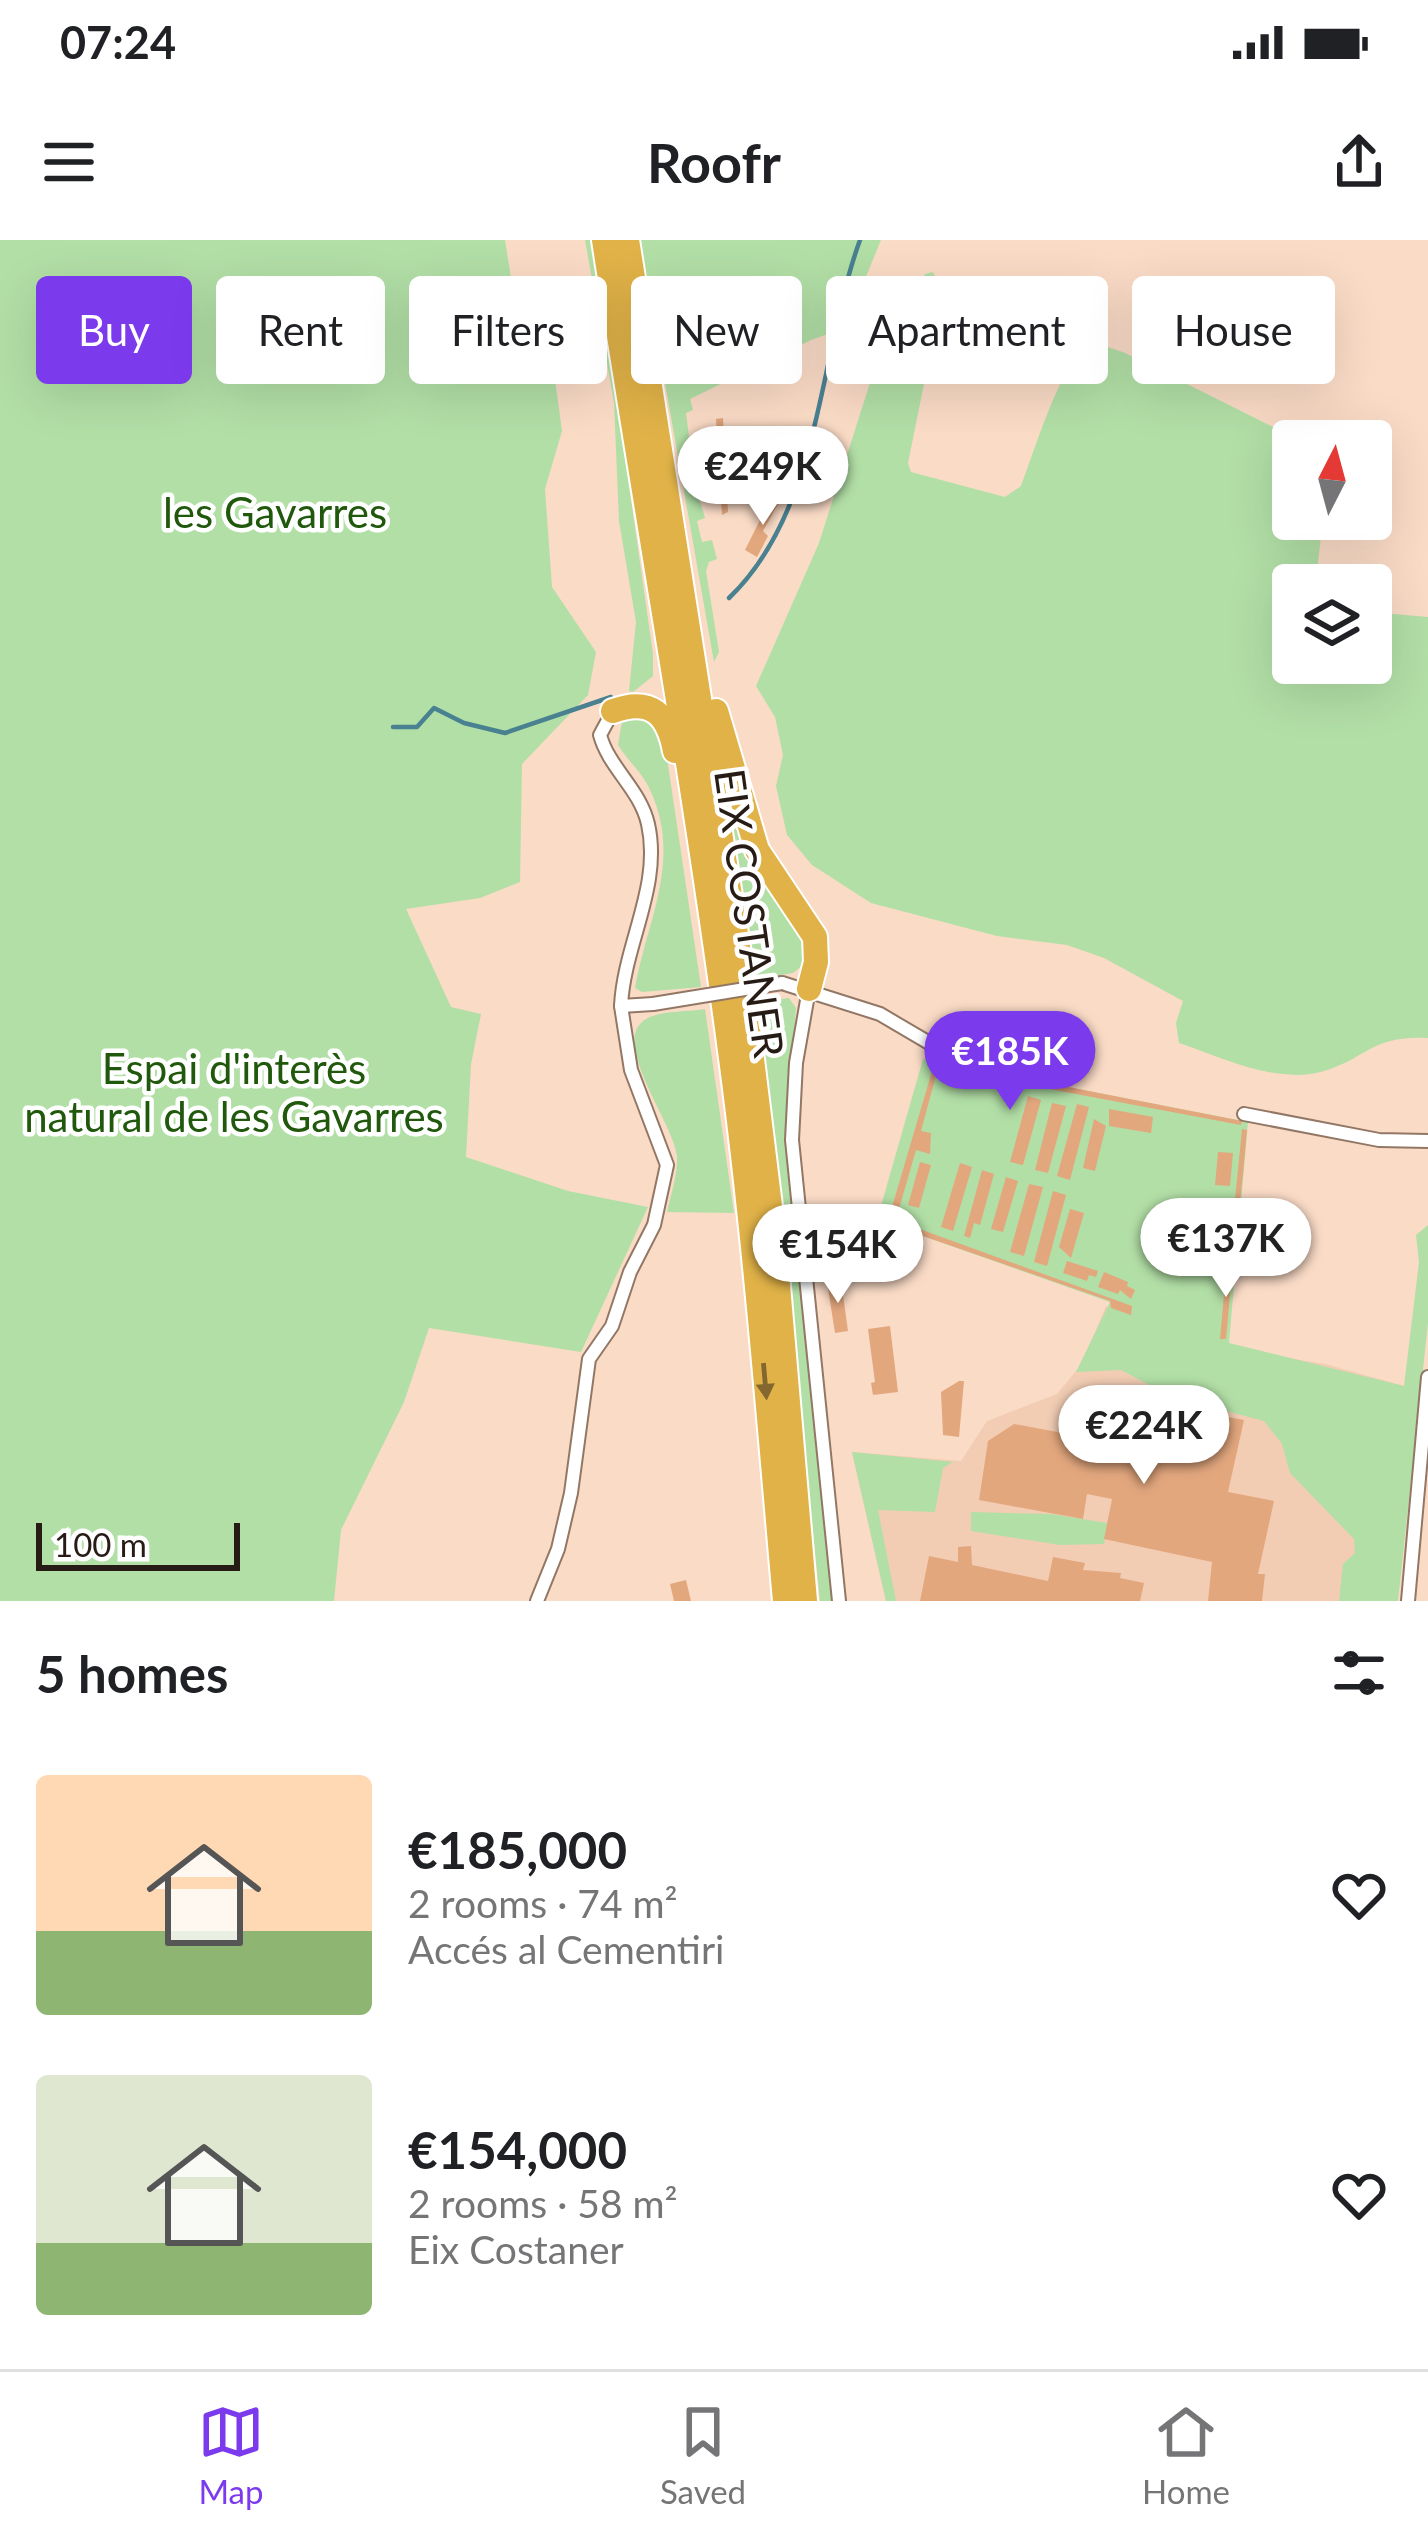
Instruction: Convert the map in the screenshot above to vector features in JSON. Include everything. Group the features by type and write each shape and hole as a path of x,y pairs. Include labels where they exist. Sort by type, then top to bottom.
{"highway":[{"name":"EIX COSTANER","path":"604,240 653,564 683,715 744,1181 785,1601"},
{"name":"EIX COSTANER","path":"627,240 740,953 774,1239 806,1601"},
{"path":"667,495 743,813 770,875 815,937 816,962 809,989"},
{"path":"613,711 655,685 661,674 653,564"},
{"path":"613,711 645,704 670,725 744,1181"}],"street":[{"path":"537,1601 558,1549 571,1493 589,1359 612,1326 630,1272 654,1225 667,1165 631,1070 621,1006 625,960 649,881 650,845 637,797 604,750 600,735 613,711"},
{"path":"621,1006 782,983 880,1014 931,1044"},
{"path":"809,989 796,1064 792,1140 839,1601"},
{"path":"1244,1114 1379,1140 1428,1142"},
{"path":"1408,1601 1428,1377"}],"shaded area":[{"path":"1106,1306 1227,1348 1325,1364 1404,1386 1389,1601 886,1601 852,1452 961,1461 987,1421 1057,1394 1081,1365"}],"green space":[{"name":"Espai d'interès natural de les Gavarres","path":"0,240 505,240 511,276 409,276 409,384 556,384 562,431 545,489 552,587 596,652 588,695 522,764 520,882 480,898 406,909 451,1007 481,1014 471,1064 466,1157 568,1191 648,1207 581,1352 429,1328 404,1402 341,1530 334,1601 0,1601"},
{"path":"585,240 594,240 599,276 591,276"},
{"path":"640,240 881,240 866,276 826,276 826,335 802,344 802,276 646,276"},
{"path":"607,331 653,654 653,676 633,692 629,691 636,622 619,521"},
{"path":"1108,348 1132,356 1132,384 1187,384 1272,426 1272,540 1321,540 1318,564 1272,564 1272,684 1392,684 1392,614 1428,617 1428,1038 1394,1040 1339,1066 1306,1074 1269,1072 1232,1062 1179,1043 1176,1023 1183,1001 1104,958 1067,945 997,936 871,903 812,865 787,835 776,786 783,755 775,717 756,686 819,543 870,384 924,384 908,463 911,472 1005,497 1021,486 1061,384 1108,384"},
{"path":"665,384 721,384 690,399 693,410 686,413 695,484 705,518 697,521 702,542 712,540 717,559 709,562 706,571 719,652 714,662"},
{"path":"644,713 663,731 701,987 642,992 635,988 659,890 663,842 651,792 618,745 622,721"},
{"path":"721,759 809,941 807,962 793,973 756,979"},
{"path":"789,998 796,1008 787,1115 789,1158 834,1601 820,1601 758,1002"},
{"path":"705,1009 734,1213 667,1212 677,1156 640,1068 635,1035 641,1023 654,1016"},
{"path":"923,1059 1248,1122 1229,1343 1404,1386 1419,1262 1416,1235 1428,1225 1428,1323 1398,1601 1339,1601 1343,1564 1355,1553 1354,1539 1290,1473 1282,1444 1264,1421 1170,1396 1121,1370 1076,1372 1110,1302 877,1220"},
{"path":"852,1452 953,1462 943,1468 935,1512 878,1510 896,1601 886,1601"},
{"path":"971,1512 1051,1514 1107,1523 1104,1544 1060,1545 971,1531"}],"building":[{"path":"723,418 728,512 722,515 716,419"},
{"path":"773,494 782,497 763,531 768,536 757,557 745,550"},
{"path":"935,1061 1242,1121 1241,1125 938,1068 921,1131 931,1133 930,1154 916,1150 899,1209 892,1207"},
{"path":"1028,1096 1041,1100 1023,1165 1010,1162"},
{"path":"1052,1103 1066,1106 1048,1173 1035,1170"},
{"path":"1077,1104 1089,1107 1070,1180 1057,1176"},
{"path":"1109,1109 1153,1117 1151,1133 1109,1126"},
{"path":"1094,1119 1106,1126 1095,1171 1083,1168"},
{"path":"1242,1129 1247,1130 1243,1174 1239,1210 1234,1210"},
{"path":"1218,1152 1233,1153 1230,1186 1215,1185"},
{"path":"920,1162 931,1165 919,1208 908,1205"},
{"path":"960,1163 972,1167 953,1231 941,1227"},
{"path":"982,1170 994,1174 980,1225 974,1223 970,1238 964,1236"},
{"path":"1006,1177 1018,1181 1003,1232 991,1229"},
{"path":"1029,1184 1043,1187 1024,1256 1010,1252"},
{"path":"1053,1191 1066,1195 1047,1266 1034,1262"},
{"path":"1070,1209 1084,1213 1071,1258 1059,1247"},
{"path":"878,1214 1132,1306 1131,1315 1111,1308 1110,1301 877,1220"},
{"path":"1067,1261 1098,1271 1096,1277 1089,1275 1087,1281 1063,1273"},
{"path":"1227,1261 1233,1261 1226,1339 1220,1339"},
{"path":"1104,1272 1128,1282 1135,1290 1131,1299 1120,1290 1118,1294 1098,1287"},
{"path":"841,1280 848,1331 835,1333 827,1282"},
{"path":"890,1326 898,1392 873,1395 868,1329"},
{"path":"964,1381 959,1437 943,1435 941,1392"},
{"path":"1113,1396 1244,1420 1228,1492 1274,1501 1258,1574 1265,1574 1262,1601 1208,1601 1212,1562 1104,1539 1112,1499 1087,1494 1083,1519 979,1500 988,1441 1014,1424 1105,1441"},
{"path":"971,1546 972,1565 1048,1581 1053,1557 1085,1563 1083,1570 1121,1573 1120,1578 1144,1583 1140,1601 920,1601 929,1556 958,1562 958,1547"},
{"path":"686,1580 691,1601 674,1601 670,1584"}],"waterway":[{"path":"729,598 760,562 801,475 860,240"},
{"path":"393,727 417,727 434,708 464,723 505,733 611,697"}],"park label":[{"name":"les Gavarres","path":"275,512"}]}
